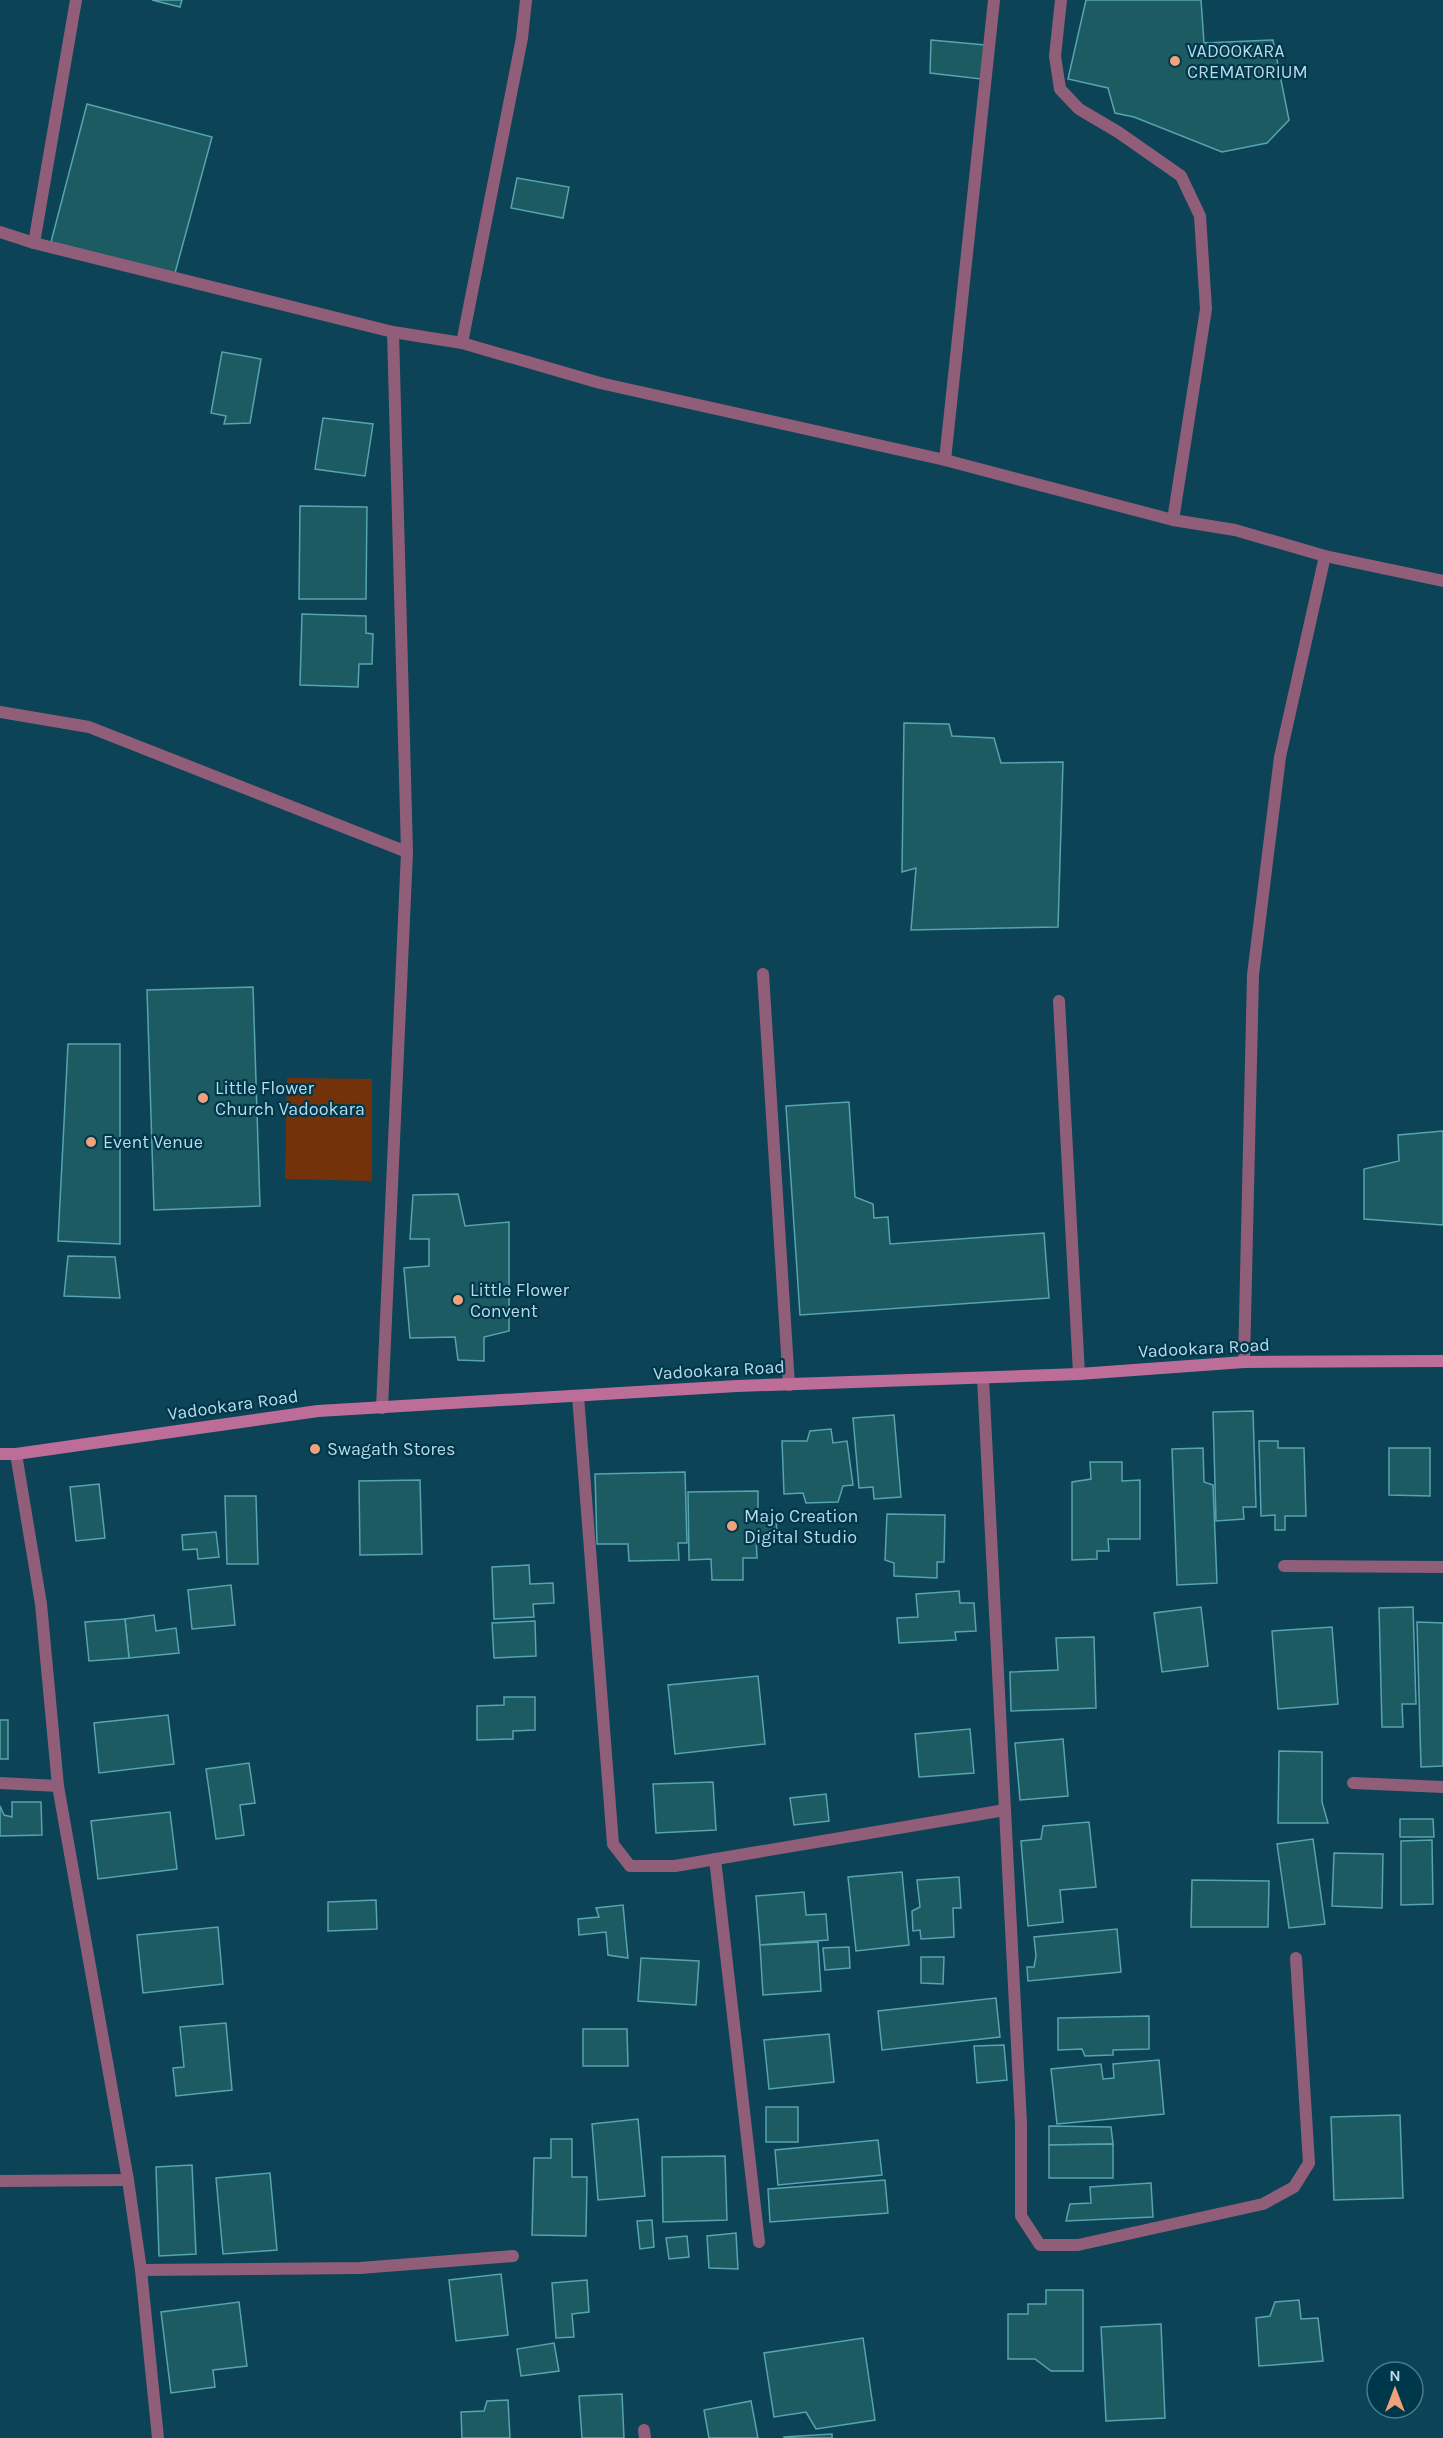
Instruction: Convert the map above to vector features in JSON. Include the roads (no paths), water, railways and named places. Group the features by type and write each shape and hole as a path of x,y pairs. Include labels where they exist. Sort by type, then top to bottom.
{"street":[{"path":"34,243 76,0"},
{"path":"462,343 522,38 526,0"},
{"path":"945,460 994,0"},
{"path":"1061,0 1055,56 1060,89 1079,109 1118,132 1181,176 1200,216 1206,309 1173,520"},
{"path":"0,232 34,243 393,332 462,343 600,383 945,460 1173,520 1235,530 1325,556 1443,581"},
{"path":"382,1408 407,852 393,332"},
{"path":"1244,1362 1253,975 1280,757 1325,556"},
{"path":"0,712 89,727 407,852"},
{"path":"763,974 789,1384"},
{"path":"1059,1001 1079,1374"},
{"name":"Vadookara Road","path":"0,1454 16,1454 318,1411 789,1384 1079,1374 1244,1362 1443,1361"},
{"path":"983,1377 1021,2124 1021,2216 1041,2245 1078,2245 1263,2204 1294,2187 1310,2163 1296,1958"},
{"path":"578,1396 613,1844 630,1866 675,1866 1005,1810"},
{"path":"16,1454 41,1604 58,1786 128,2180 141,2270 158,2438"},
{"path":"1284,1566 1443,1567"},
{"path":"0,1783 58,1786"},
{"path":"1353,1783 1443,1787"},
{"path":"715,1859 759,2242"},
{"path":"0,2181 128,2180"},
{"path":"141,2270 360,2268 513,2256"}],"place":[{"name":"VADOOKARA CREMATORIUM","path":"1175,61"},
{"name":"Little Flower Church Vadookara","path":"203,1098"},
{"name":"Event Venue","path":"91,1142"},
{"name":"Little Flower Convent","path":"458,1300"},
{"name":"Swagath Stores","path":"315,1449"},
{"name":"Majo Creation Digital Studio","path":"732,1526"}]}
